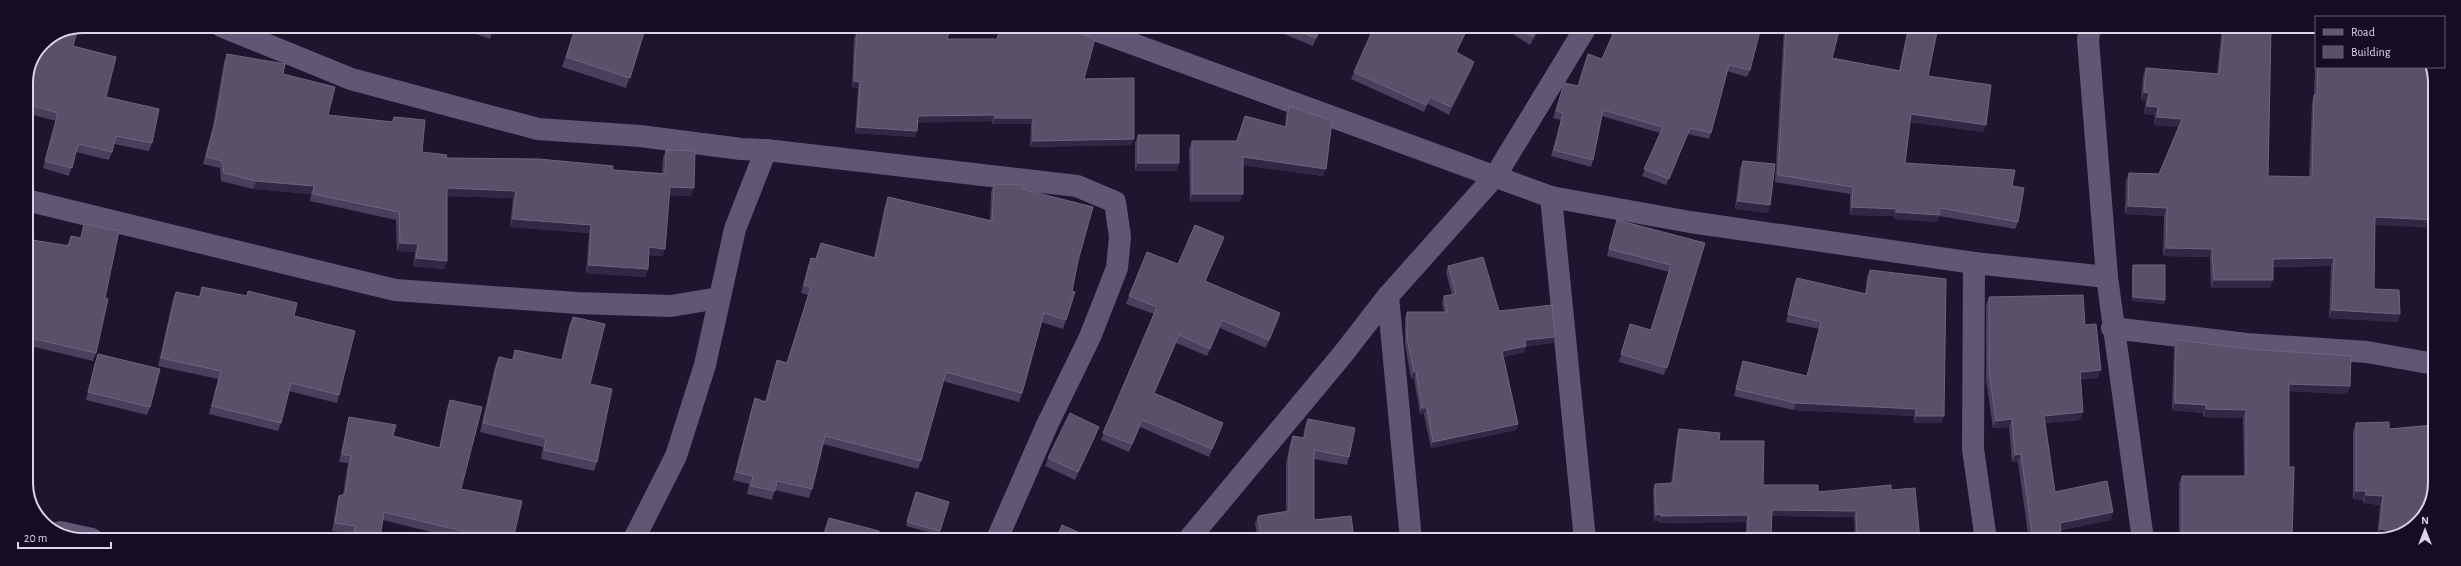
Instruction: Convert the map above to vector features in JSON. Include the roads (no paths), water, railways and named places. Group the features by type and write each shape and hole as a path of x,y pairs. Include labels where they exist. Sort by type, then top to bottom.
{"street":[{"path":"238,33 351,79 538,129 640,136 741,150 766,150 1077,186 1115,202 1120,237 1117,268 1090,337 1048,425 1000,533"},
{"path":"1103,33 1496,175 1551,197 1690,222 1974,263 2106,277"},
{"path":"1194,533 1343,354 1388,296 1496,175 1582,33"},
{"path":"2089,33 2088,40 2106,277 2142,533"},
{"path":"637,533 676,456 705,365 735,229 766,150"},
{"path":"1551,197 1584,533"},
{"path":"33,202 395,290 577,303 671,306 719,298"},
{"path":"1974,263 1973,449 1985,533"},
{"path":"1388,296 1411,533"},
{"path":"2112,328 2247,344 2367,352 2428,363"}]}
